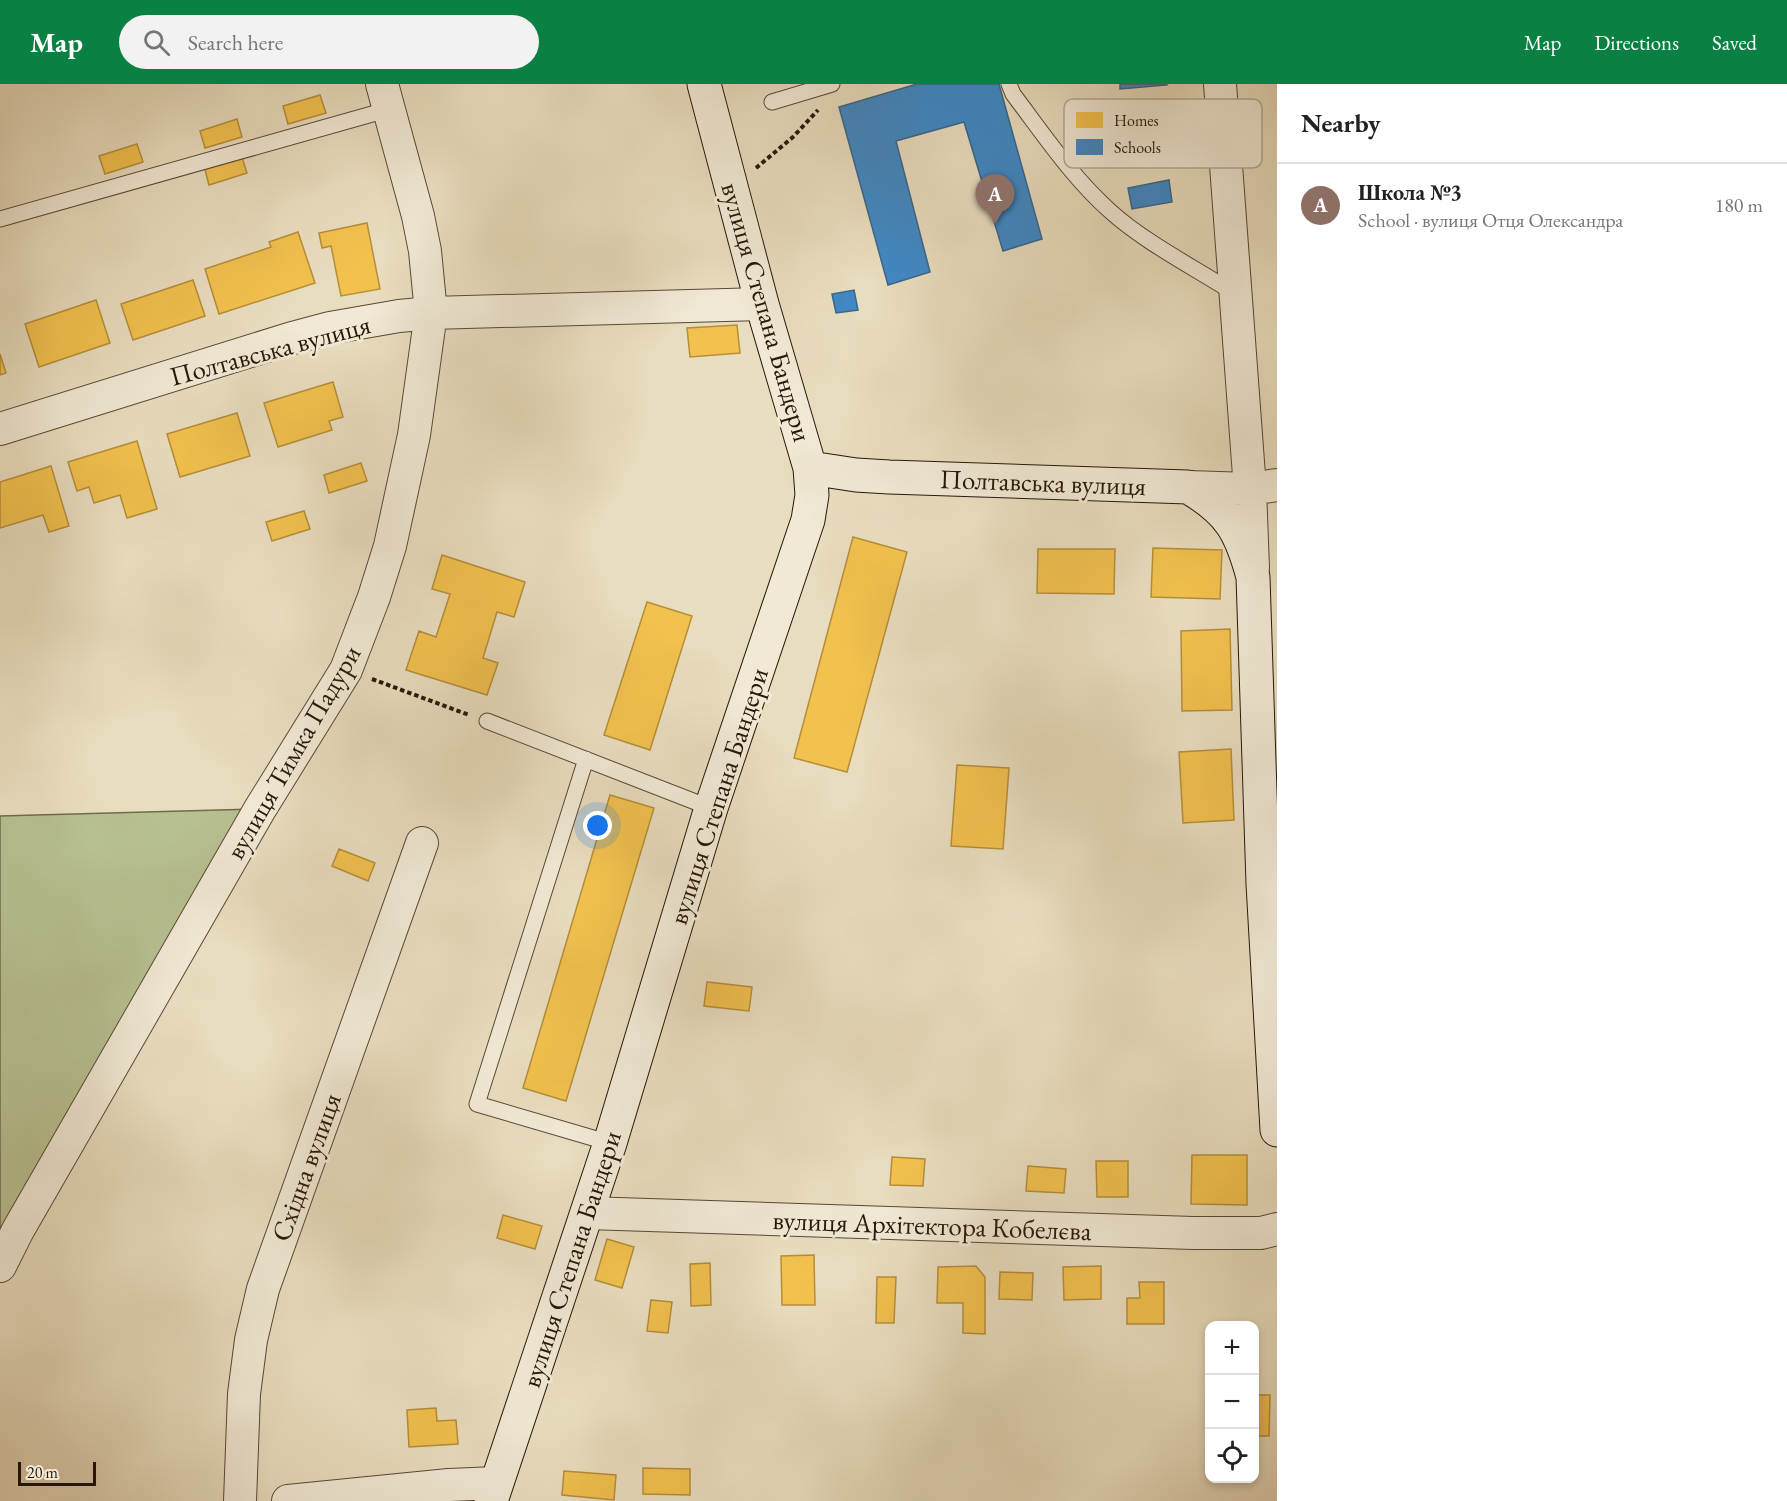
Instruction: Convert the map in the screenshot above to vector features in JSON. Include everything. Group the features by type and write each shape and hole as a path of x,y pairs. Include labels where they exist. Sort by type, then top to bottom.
{"street":[{"name":"вулиця Степана Бандери","path":"494,1492 610,1143 711,808 805,530 812,495 810,468 762,304 704,84"},
{"path":"1220,84 1221,99"},
{"name":"вулиця Тимка Падури","path":"0,1266 18,1230 254,819 346,670 374,597 390,546 414,435 431,314 425,251 418,216 386,97"},
{"path":"1226,168 1234,293 1264,487 1253,578 1263,884 1277,1130"},
{"name":"Полтавська вулиця","path":"0,429 299,336 365,322 431,314 762,304"},
{"name":"Полтавська вулиця","path":"810,468 889,477 1188,487 1264,487"},
{"path":"1188,487 1215,504 1235,526 1246,552 1253,578"},
{"name":"Східна вулиця","path":"240,1501 244,1394 251,1340 263,1289 422,843"},
{"name":"вулиця Архітектора Кобелєва","path":"587,1213 1193,1233 1261,1233 1277,1229"},
{"path":"288,1501 449,1485 494,1492"}],"lane":[{"path":"772,102 831,84"},
{"path":"1009,84 1013,94 1064,163"},
{"path":"0,219 386,97"},
{"path":"1068,168 1112,213 1234,293"},
{"path":"487,721 711,808"},
{"path":"586,759 477,1104 610,1143"}],"path":[{"path":"728,175 758,167 793,137 810,121 823,103 831,84"},
{"path":"346,670 487,721"}],"green space":[{"path":"260,809 0,1266 0,816"}],"building: Homes":[{"path":"320,95 326,113 288,124 283,106"},
{"path":"237,119 242,137 205,148 200,131"},
{"path":"137,144 143,162 105,174 99,156"},
{"path":"241,154 247,173 209,185 204,166"},
{"path":"367,223 380,289 341,296 331,246 322,248 319,233"},
{"path":"298,232 315,283 219,314 205,269 271,247 269,242"},
{"path":"193,280 205,316 133,340 121,304"},
{"path":"96,300 110,343 39,367 25,324"},
{"path":"737,325 740,353 690,357 687,328"},
{"path":"0,354 6,373 0,375"},
{"path":"333,382 343,417 329,421 332,430 278,447 264,403"},
{"path":"237,413 250,456 180,477 167,434"},
{"path":"137,441 157,509 127,518 120,495 94,503 89,487 77,491 68,462"},
{"path":"361,463 367,481 329,493 324,475"},
{"path":"51,466 69,526 49,532 43,515 0,528 0,482"},
{"path":"304,511 310,529 272,541 266,522"},
{"path":"853,537 907,552 847,772 794,758"},
{"path":"1153,548 1222,550 1220,599 1151,597"},
{"path":"1038,549 1115,549 1114,594 1037,593"},
{"path":"442,555 525,582 514,617 497,612 483,658 498,663 487,695 406,670 419,631 436,637 450,594 432,589"},
{"path":"647,602 692,616 650,750 604,735"},
{"path":"1230,629 1232,710 1182,711 1181,631"},
{"path":"1231,749 1234,820 1183,823 1179,752"},
{"path":"957,765 1009,768 1003,849 951,846"},
{"path":"610,795 654,808 566,1101 523,1088"},
{"path":"339,849 375,863 368,881 332,866"},
{"path":"707,982 752,987 749,1011 704,1006"},
{"path":"1192,1155 1247,1155 1247,1205 1191,1204"},
{"path":"892,1157 925,1159 923,1186 890,1185"},
{"path":"1096,1161 1128,1161 1128,1197 1097,1197"},
{"path":"1028,1166 1066,1169 1064,1193 1026,1191"},
{"path":"503,1215 542,1226 535,1249 497,1238"},
{"path":"607,1239 634,1247 622,1288 595,1280"},
{"path":"814,1255 815,1305 782,1305 781,1256"},
{"path":"710,1263 711,1305 691,1306 690,1264"},
{"path":"976,1266 985,1277 985,1334 963,1333 963,1303 937,1303 938,1267"},
{"path":"1101,1266 1101,1299 1064,1300 1063,1267"},
{"path":"1000,1272 1033,1273 1032,1300 999,1299"},
{"path":"877,1277 896,1277 894,1323 876,1323"},
{"path":"1139,1282 1164,1282 1164,1324 1127,1324 1127,1298 1140,1298"},
{"path":"651,1300 672,1302 668,1333 647,1331"},
{"path":"1259,1395 1270,1395 1269,1436 1259,1436"},
{"path":"436,1408 437,1421 456,1420 458,1444 409,1447 407,1410"},
{"path":"643,1468 690,1469 690,1495 643,1494"},
{"path":"564,1471 616,1475 614,1500 562,1495"}],"building: Schools":[{"path":"917,84 999,84 1042,239 1003,251 964,122 896,141 930,272 888,285 839,107"},
{"path":"1120,84 1166,84 1167,85 1120,89"},
{"path":"1169,180 1172,202 1132,209 1128,188"},
{"path":"854,290 858,310 836,313 832,294"}],"place":[{"name":"Школа №3","path":"995,224"}]}
